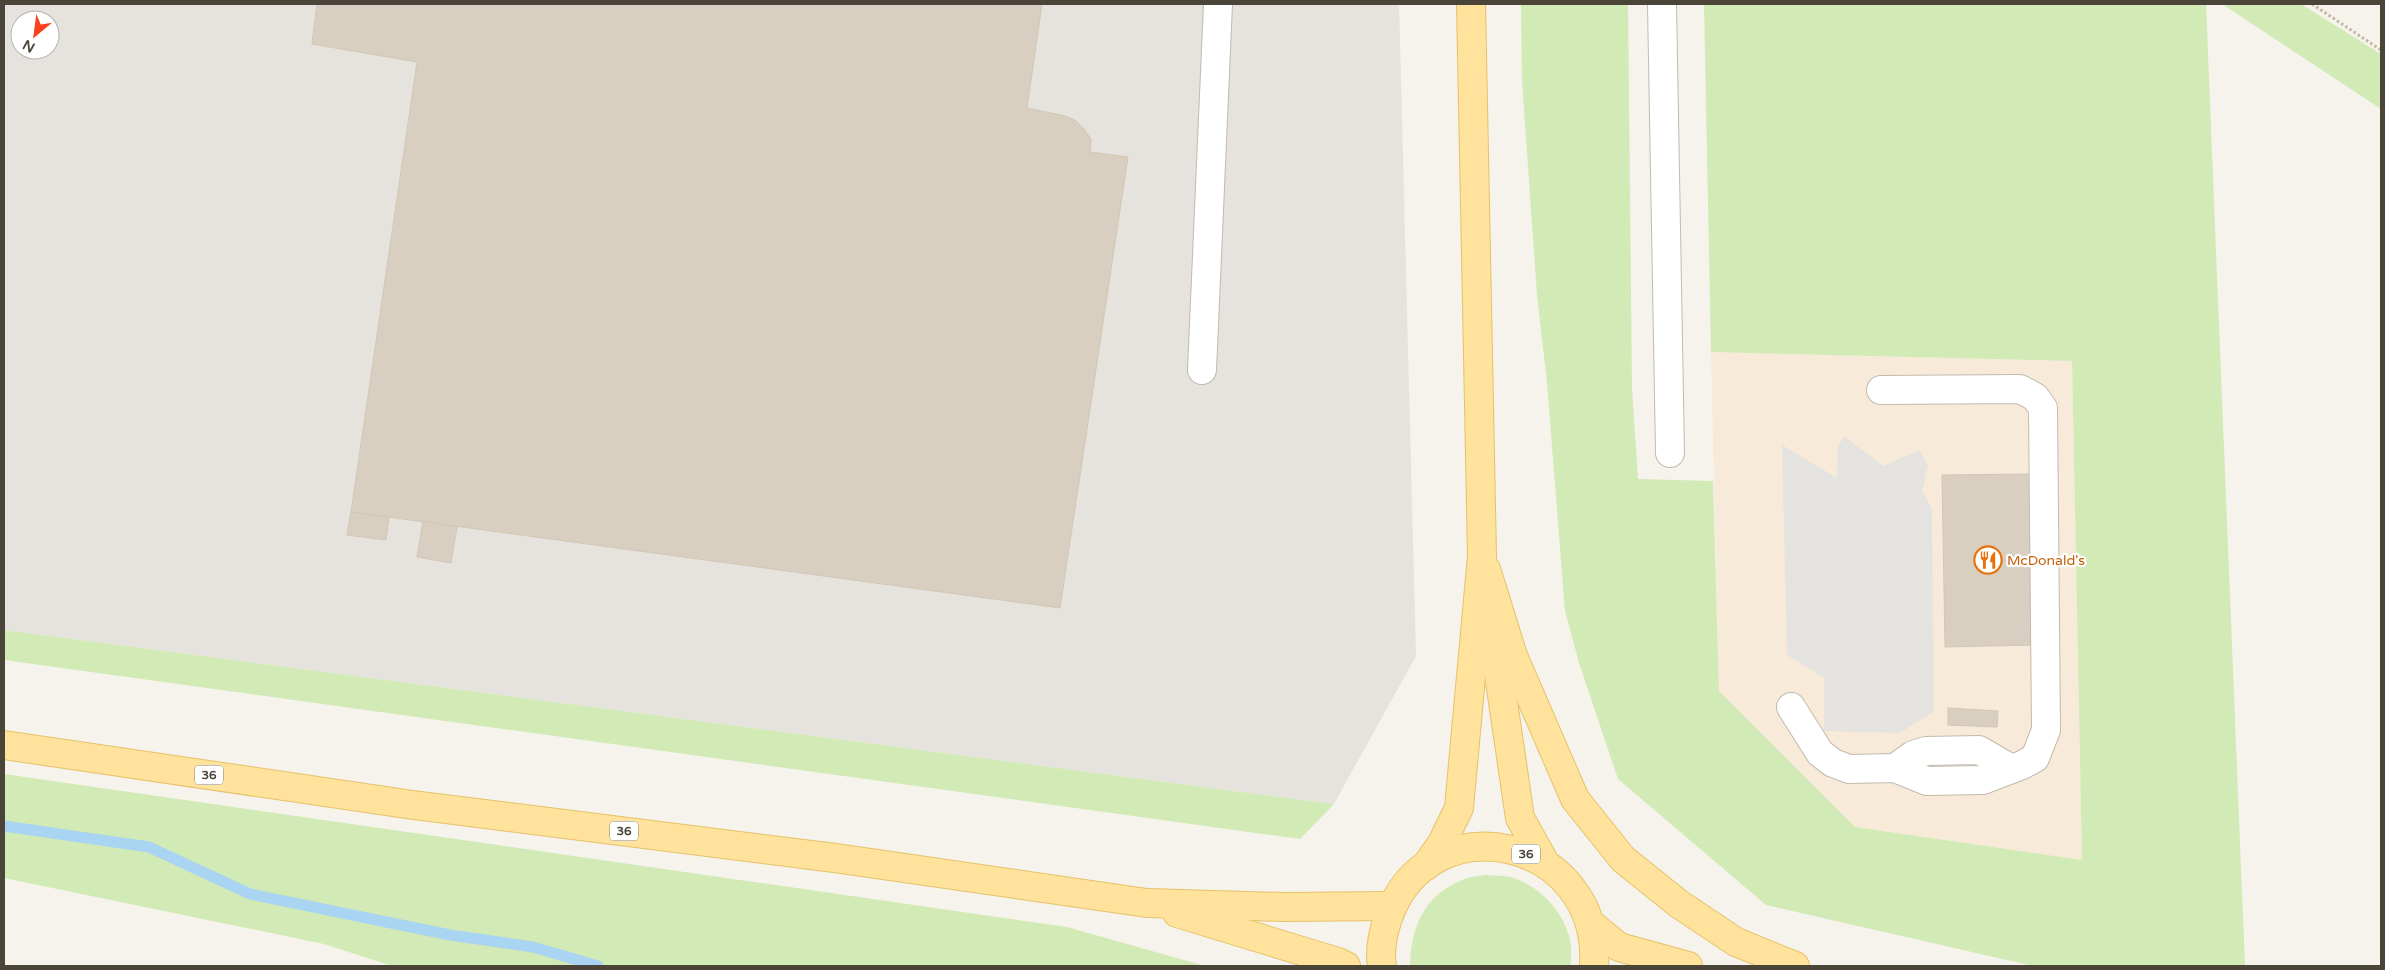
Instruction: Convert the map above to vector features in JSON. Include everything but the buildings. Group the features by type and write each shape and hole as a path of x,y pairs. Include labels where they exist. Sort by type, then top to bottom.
{"main road":[{"path":"1426,866 1442,843 1459,808 1482,556 1471,4"},
{"path":"1482,556 1520,818 1545,863"},
{"path":"1482,556 1514,656 1575,799 1623,860 1679,904 1736,942 1795,966"},
{"name":"36","path":"4,745 413,805 835,858 1147,903 1284,907 1392,906"},
{"name":"36","path":"1382,966 1383,932 1392,906 1401,891 1426,866 1454,852 1485,846 1516,850 1545,863 1565,879 1581,900 1591,924 1595,948 1594,966"},
{"name":"36","path":"1147,903 1346,966"},
{"name":"36","path":"1591,924 1619,947 1688,966"}],"lane":[{"path":"1202,370 1218,4"},
{"path":"1662,4 1670,453"},
{"path":"1791,707 1820,753 1833,762 1849,769 1895,768 1927,781 1983,780 2035,758 2046,730 2043,408 2035,397 2020,389 1881,390"}],"path":[{"path":"2312,4 2381,50"}],"shaded area":[{"path":"4,4 1399,4 1416,656 1334,804 4,630"},
{"path":"1711,352 2072,361 2082,860 1855,827 1719,691"},
{"path":"1844,436 1883,466 1919,450 1928,465 1922,491 1932,508 1934,711 1900,733 1824,731 1824,678 1787,655 1782,445 1837,478 1838,447"}],"green space":[{"path":"1521,4 1628,4 1632,389 1638,479 1713,481 1719,691 1855,827 2082,860 2072,361 1711,352 1704,4 2206,4 2245,966 2033,966 1766,905 1618,779 1579,663 1565,611 1547,383 1537,295 1522,81"},
{"path":"2222,4 2301,4 2381,54 2381,109"},
{"path":"4,630 1334,804 1300,839 4,660"},
{"path":"4,774 1067,927 1205,966 392,966 324,944 4,878"},
{"path":"1486,875 1514,878 1527,884 1549,901 1565,925 1570,938 1570,966 1410,966 1413,939 1428,905 1447,888 1460,881"}],"waterway":[{"path":"4,826 149,847 250,894 450,935 533,947 598,966"}],"place":[{"name":"McDonald's","path":"1988,560"}]}
